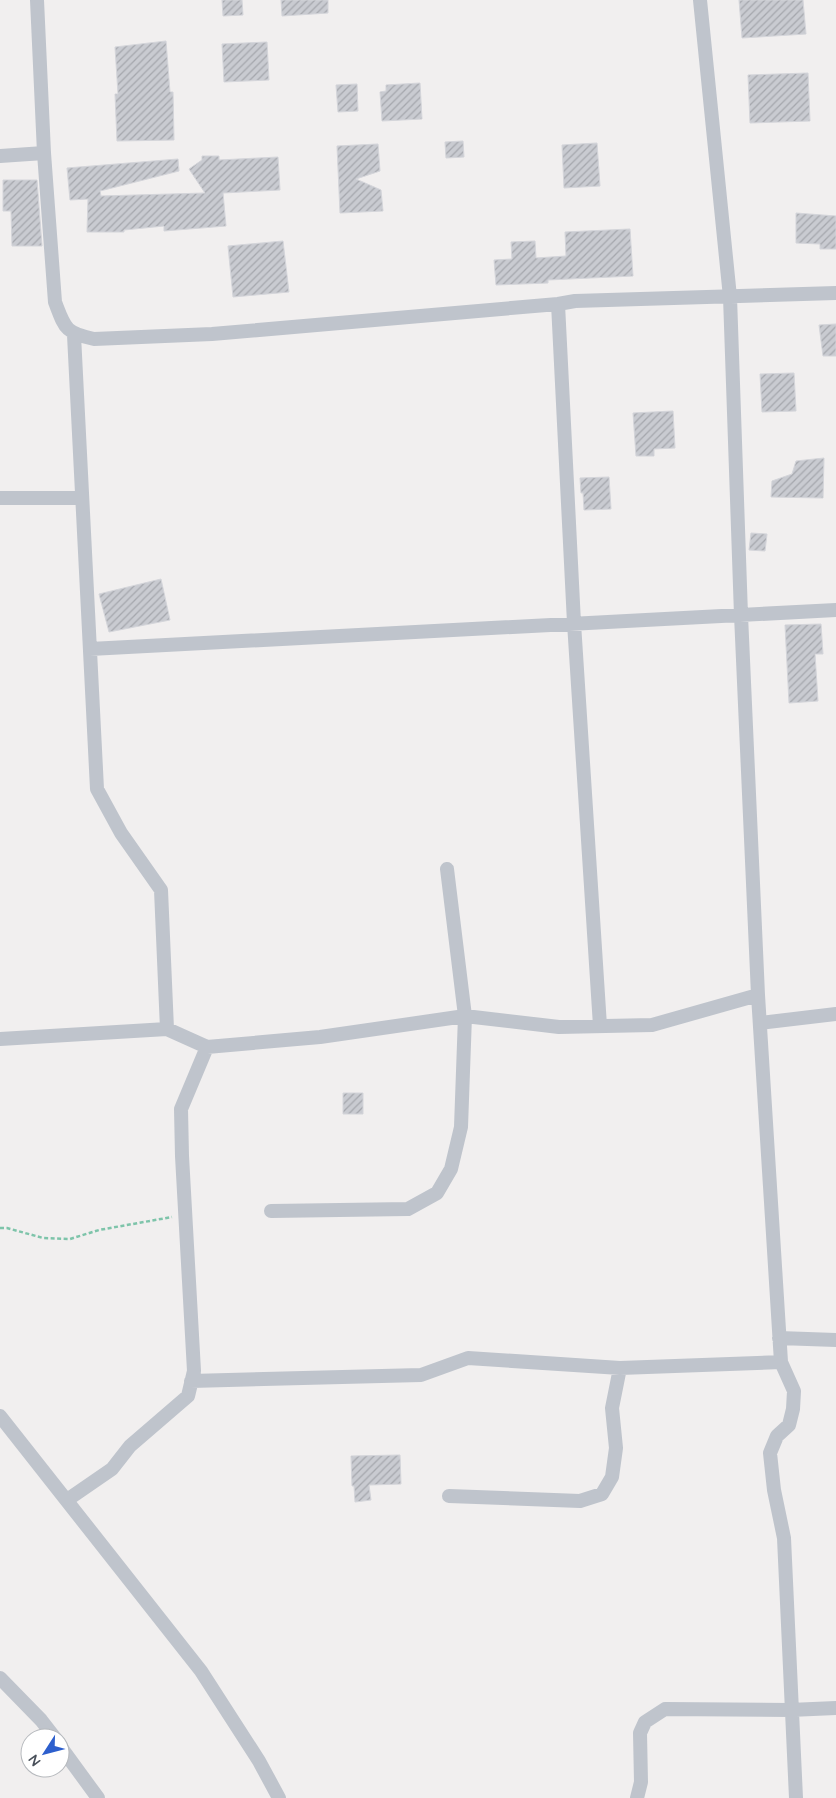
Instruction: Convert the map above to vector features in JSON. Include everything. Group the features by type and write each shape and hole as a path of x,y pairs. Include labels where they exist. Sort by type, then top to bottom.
{"street":[{"path":"37,0 44,153 55,302 64,326 74,335 94,339 212,334 575,301 836,293"},
{"path":"700,0 730,297 741,615 758,995 781,1362 794,1391 794,1409 788,1425 777,1436 770,1453 774,1490 784,1538 790,1710 796,1798"},
{"path":"0,156 44,153"},
{"path":"558,304 574,623 600,1026"},
{"path":"74,335 97,789 122,833 161,890 167,1029"},
{"path":"0,498 82,498"},
{"path":"90,649 836,610"},
{"path":"271,1211 408,1209 437,1193 451,1169 461,1126 464,1016 447,869"},
{"path":"0,1039 167,1029 207,1047 320,1037 464,1016 559,1027 652,1025 758,995"},
{"path":"760,1023 836,1014"},
{"path":"67,1500 112,1469 130,1446 188,1396 194,1371 181,1109 207,1047"},
{"path":"780,1338 836,1340"},
{"path":"191,1381 421,1375 468,1358 620,1368 781,1362"},
{"path":"449,1496 580,1501 602,1494 612,1478 616,1448 612,1408 620,1368"},
{"path":"0,1416 201,1671 259,1761 279,1798"},
{"path":"0,1678 47,1728"},
{"path":"637,1798 641,1782 640,1733 645,1722 665,1709 790,1710 836,1708"},
{"path":"70,1760 98,1798"}],"path":[{"path":"0,1228 7,1228 43,1238 70,1240 98,1230 185,1214"}],"building":[{"path":"222,0 242,0 243,15 223,16"},
{"path":"281,0 328,0 328,13 282,16"},
{"path":"739,0 803,0 806,34 742,38"},
{"path":"166,41 170,92 173,92 174,140 117,141 115,94 118,94 115,47"},
{"path":"267,42 269,80 224,82 222,44"},
{"path":"808,73 810,121 750,123 748,75"},
{"path":"420,83 422,119 382,121 380,92 386,91 386,85"},
{"path":"357,84 358,111 338,112 336,85"},
{"path":"463,141 464,157 446,158 445,142"},
{"path":"597,143 600,186 564,188 562,145"},
{"path":"378,144 380,171 356,179 381,190 383,211 340,213 337,146"},
{"path":"202,156 219,156 219,160 278,157 280,190 223,193 226,226 164,231 164,226 124,230 124,232 87,232 88,199 70,200 67,168 178,159 179,171 100,191 101,196 205,193 189,169 202,160"},
{"path":"3,180 37,180 42,246 12,246 11,211 3,211"},
{"path":"796,213 836,216 836,249 820,249 820,244 796,243"},
{"path":"630,229 633,276 548,280 548,283 496,285 494,260 512,259 511,242 535,241 536,258 566,256 565,232"},
{"path":"283,241 289,292 233,297 228,246"},
{"path":"836,324 836,356 823,356 819,325"},
{"path":"794,373 796,411 762,412 760,374"},
{"path":"673,411 675,448 654,449 654,456 636,456 633,413"},
{"path":"824,458 823,498 771,497 772,481 792,474 796,461"},
{"path":"609,477 611,509 584,510 580,478"},
{"path":"751,533 767,534 765,551 749,550"},
{"path":"161,579 170,620 109,632 99,594"},
{"path":"821,624 823,654 815,654 818,701 789,703 785,625"},
{"path":"343,1093 363,1093 363,1114 343,1114"},
{"path":"400,1455 401,1484 369,1485 371,1500 355,1502 354,1486 352,1486 351,1456"}]}
